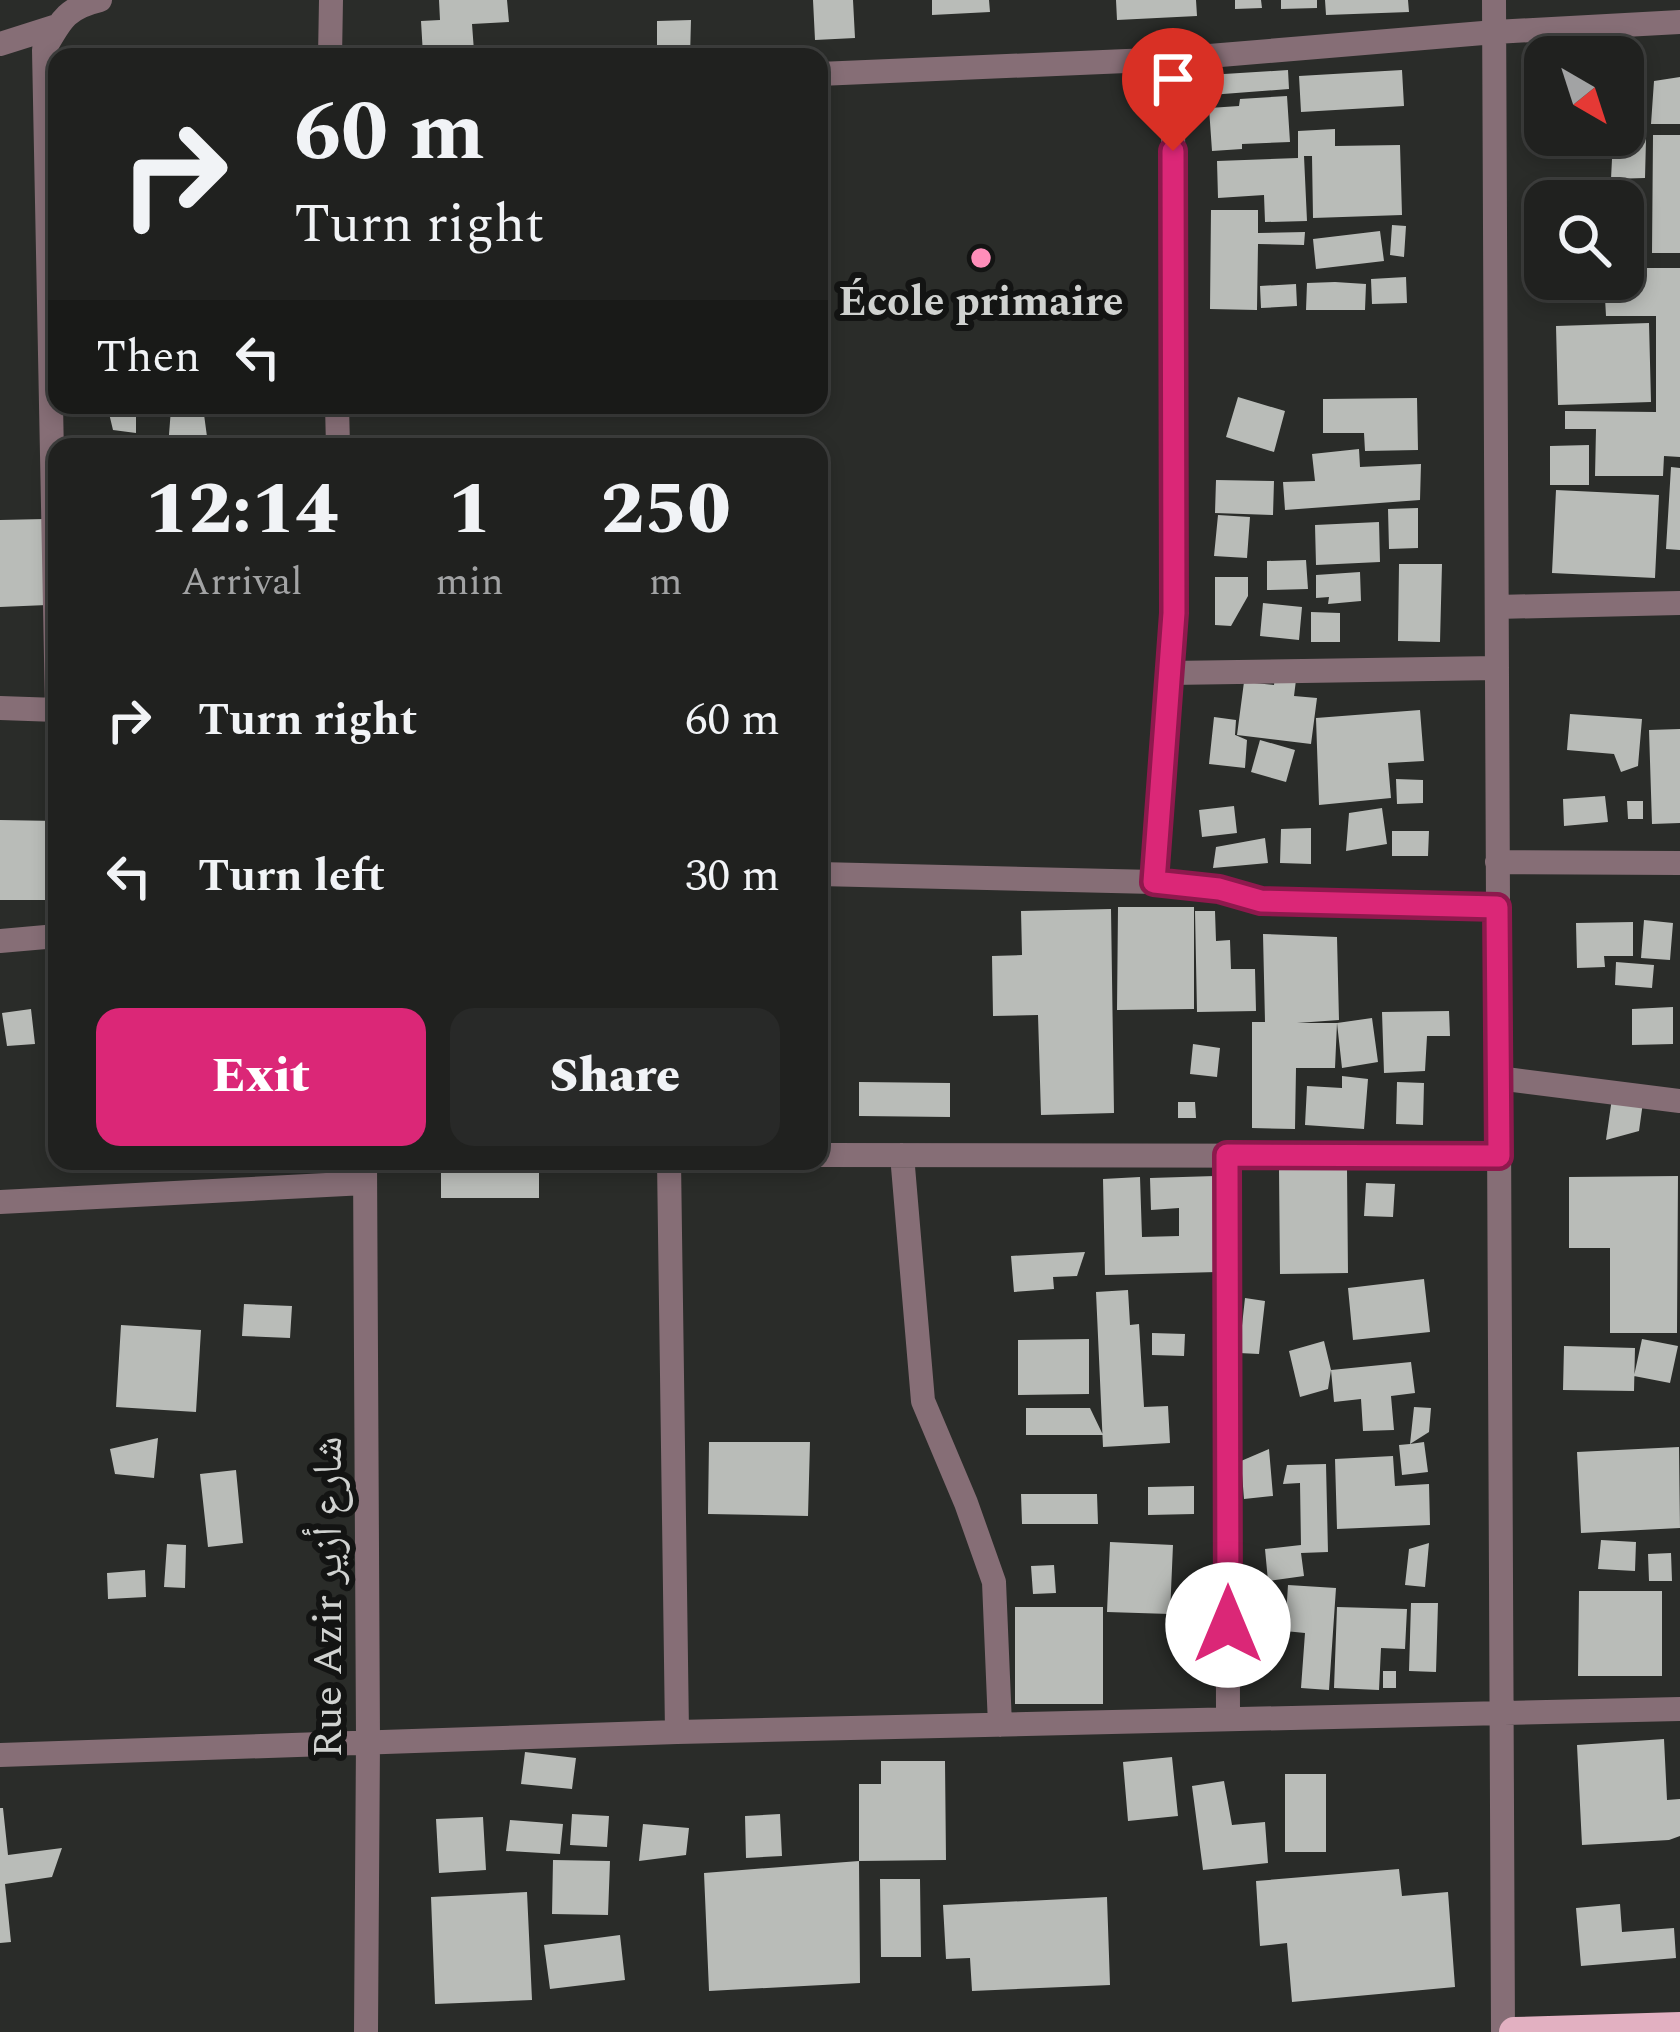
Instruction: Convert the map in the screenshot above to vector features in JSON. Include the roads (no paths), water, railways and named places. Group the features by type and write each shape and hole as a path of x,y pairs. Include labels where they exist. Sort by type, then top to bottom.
{"main road":[{"path":"1514,2032 1680,2027"}],"street":[{"path":"48,253 44,50 57,26 76,6 100,0"},
{"path":"330,48 332,0"},
{"path":"1493,0 1503,2032"},
{"path":"828,74 1173,59 1680,22"},
{"path":"0,44 57,26"},
{"path":"1154,882 1174,613 1173,59"},
{"path":"1496,607 1680,603"},
{"path":"1170,673 1496,668"},
{"path":"0,707 48,709"},
{"path":"1497,862 1680,863"},
{"path":"828,874 1154,882 1219,889 1261,901 1497,907"},
{"path":"0,941 48,937"},
{"path":"1498,1078 1680,1101"},
{"path":"828,1155 1499,1156"},
{"path":"902,1155 923,1401 994,1582 1000,1725"},
{"path":"1227,1155 1228,1719"},
{"path":"669,1170 677,1732"},
{"path":"0,1202 364,1172"},
{"name":"Rue Azir شارع أزير","path":"364,1172 366,2032"},
{"path":"0,1755 677,1732 1680,1709"}],"place":[{"name":"École primaire","path":"981,258"}]}
